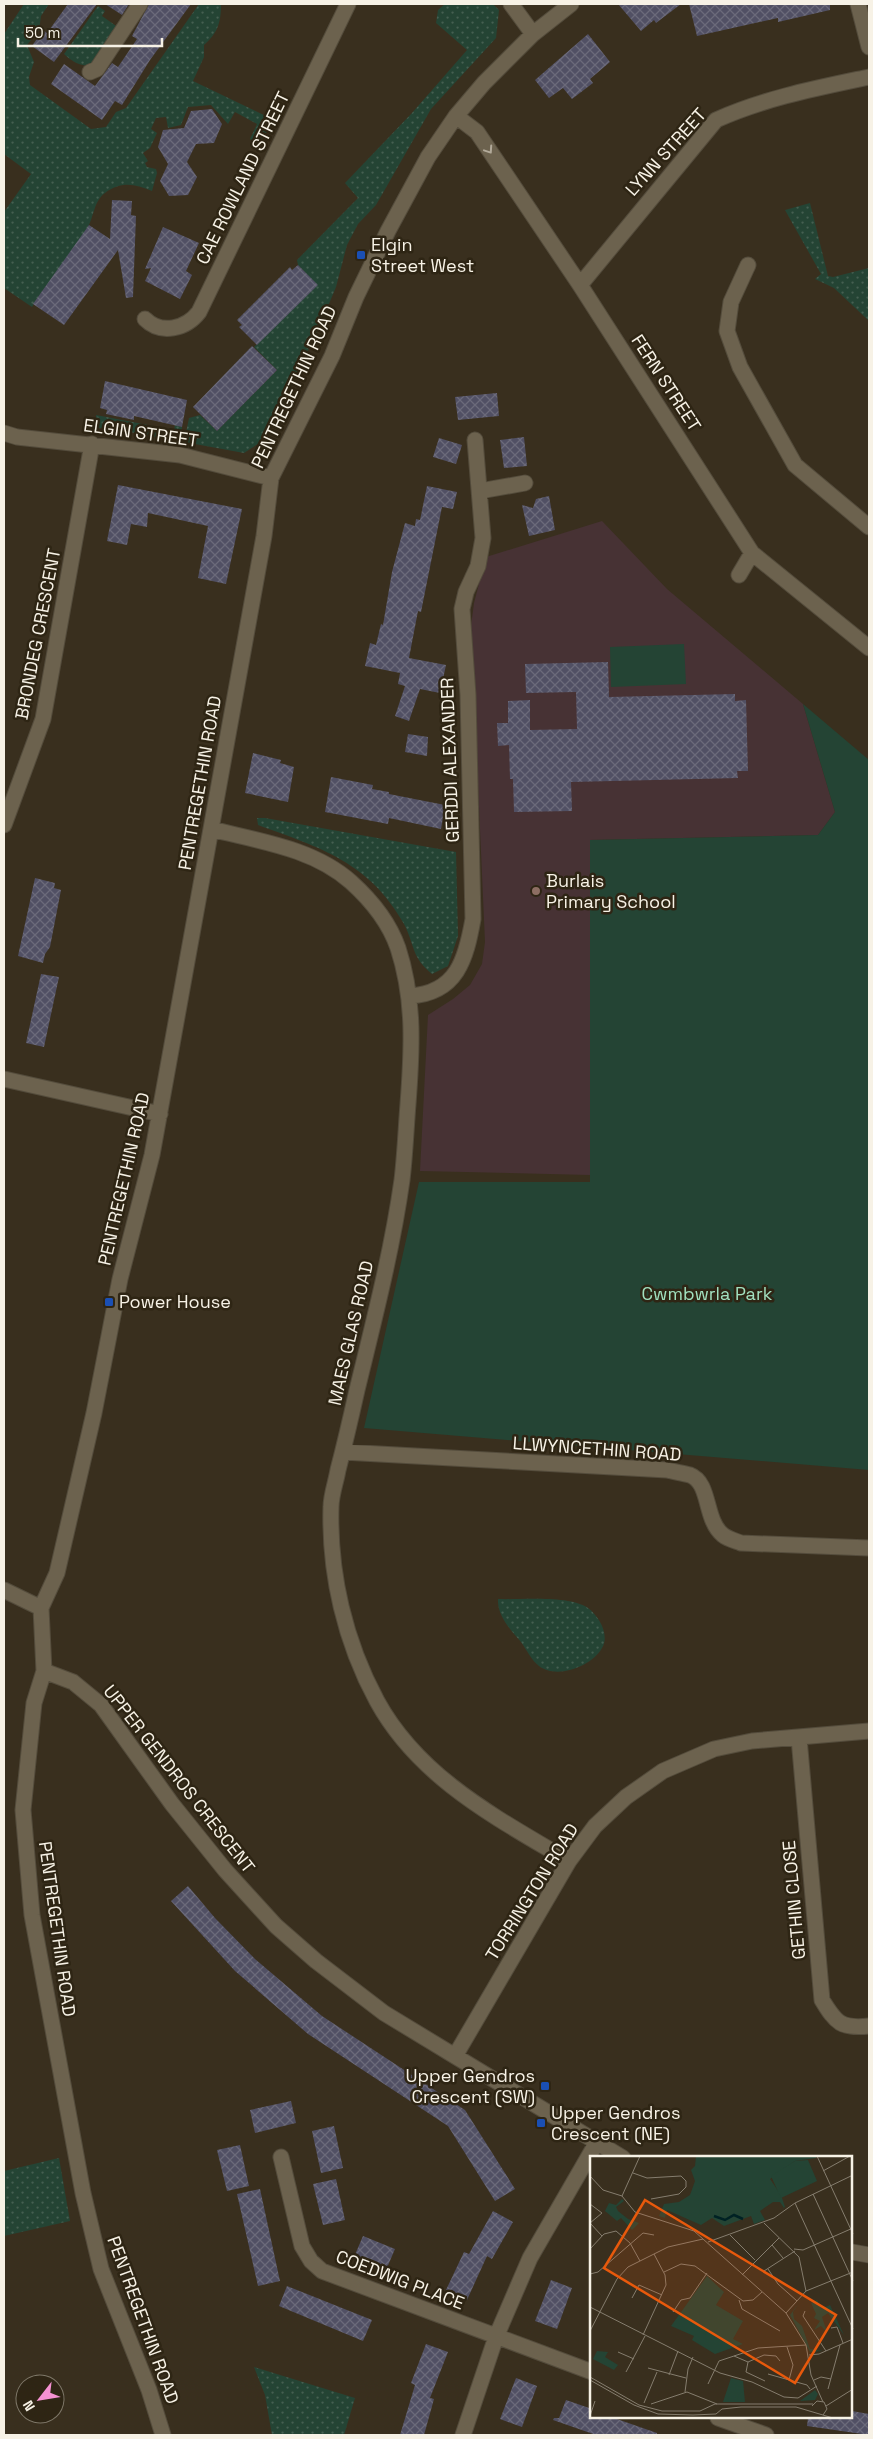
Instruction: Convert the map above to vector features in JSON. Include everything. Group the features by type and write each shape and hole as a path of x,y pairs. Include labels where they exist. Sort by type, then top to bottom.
{"street":[{"path":"90,72 97,69 140,4"},
{"name":"CAE ROWLAND STREET","path":"144,319 152,324 173,328 187,324 199,312 238,236 348,4"},
{"path":"511,4 533,34"},
{"name":"PENTREGETHIN ROAD","path":"163,2435 149,2390 101,2269 83,2193 32,1916 23,1810 34,1703 44,1671 41,1608 58,1573 94,1413 120,1279 152,1156 264,536 271,478 332,356 356,297 388,231 428,157 456,116 484,83 533,34 571,4"},
{"path":"858,4 869,47"},
{"name":"LYNN STREET","path":"580,285 716,120 746,107 798,92 869,77"},
{"name":"FERN STREET","path":"456,116 477,132 580,285 752,553 869,648"},
{"path":"748,265 731,302 727,331 740,367 795,465 869,526"},
{"name":"ELGIN STREET","path":"4,433 17,437 180,455 271,478"},
{"name":"GERDDI ALEXANDER","path":"410,996 422,995 439,988 457,974 468,951 474,919 468,695 462,610 466,592 478,566 483,538 475,440"},
{"name":"BRONDEG CRESCENT","path":"4,825 43,719 92,444"},
{"path":"480,491 525,483"},
{"path":"739,575 752,553"},
{"name":"MAES GLAS ROAD","path":"211,829 305,854 329,865 350,881 386,921 398,948 410,996 413,1036 402,1178 385,1273 331,1502 331,1542 338,1597 356,1654 378,1703 407,1742 446,1783 478,1807 568,1861"},
{"path":"4,1079 160,1114"},
{"name":"LLWYNCETHIN ROAD","path":"343,1452 668,1470 692,1476 699,1482 704,1490 710,1519 723,1535 741,1543 869,1548"},
{"path":"4,1590 41,1608"},
{"name":"UPPER GENDROS CRESCENT","path":"44,1671 73,1682 101,1705 172,1804 225,1870 276,1926 316,1961 384,2013 620,2156"},
{"name":"TORRINGTON ROAD","path":"456,2056 568,1861 595,1826 626,1798 663,1771 714,1749 752,1741 869,1731"},
{"name":"GETHIN CLOSE","path":"799,1738 822,2000 834,2020 854,2028 869,2026"},
{"path":"463,2435 496,2337 530,2258 597,2142"},
{"name":"COEDWIG PLACE","path":"281,2157 302,2246 311,2261 322,2271 590,2371"},
{"path":"853,2252 869,2255"},
{"path":"721,2419 766,2435"}],"shaded area":[{"name":"Burlais Primary School","path":"602,521 667,589 803,704 835,812 818,835 590,840 590,1175 420,1171 428,1015 453,999 470,985 482,964 485,942 471,626 474,603 486,557"}],"green space":[{"path":"24,4 49,4 41,16 39,30 27,45 34,62 29,77 30,85 91,129 106,127 116,112 126,108 199,4 221,4 221,10 218,27 213,36 204,45 204,57 193,81 272,119 262,143 254,143 250,139 257,124 235,112 228,124 211,105 188,107 181,125 168,128 166,117 156,118 151,129 157,133 150,148 143,153 148,161 145,163 147,167 156,169 157,173 152,191 134,185 122,185 111,189 101,196 82,237 32,307 4,288 4,212 31,174 4,154 4,34"},
{"path":"445,4 493,4 499,10 496,38 431,109 376,205 358,224 347,245 336,287 321,323 267,438 244,453 184,442 189,418 200,415 217,431 277,370 254,347 317,285 298,265 297,260 358,198 345,183 412,113 467,50 436,23 438,10"},
{"path":"98,6 105,11 102,16 119,28 92,65 80,65 64,54"},
{"path":"810,203 828,276 833,277 869,268 869,321 834,288 815,279 821,274 785,210"},
{"path":"96,415 174,430 175,425 182,427 180,442 110,428 96,428"},
{"path":"684,644 686,684 611,687 610,647"},
{"name":"Cwmbwrla Park","path":"803,704 869,760 869,1470 364,1428 419,1182 590,1182 590,840 818,835 835,812"},
{"path":"257,818 456,852 458,936 448,966 432,974 425,968 414,950 408,931 390,903 359,871 323,850 258,825"},
{"path":"498,1599 544,1599 580,1604 592,1611 602,1626 605,1637 602,1648 597,1655 574,1669 555,1672 546,1670 534,1661 505,1622 498,1605"},
{"path":"59,2158 70,2221 4,2236 4,2171"},
{"path":"254,2367 355,2398 344,2435 272,2435 265,2395"}],"building":[{"path":"68,4 97,4 54,62 32,46 43,30 47,33"},
{"path":"105,4 129,4 122,15"},
{"path":"149,4 191,4 150,60 122,105 115,101 102,120 51,84 64,64 95,86 112,63 118,67 137,39 132,36"},
{"path":"618,4 681,4 656,23 654,20 641,31"},
{"path":"689,4 830,4 830,10 778,22 778,18 697,36"},
{"path":"588,34 610,62 590,79 593,83 572,99 563,88 549,98 535,80"},
{"path":"212,109 222,124 214,143 196,144 187,162 197,177 188,195 169,196 160,181 168,164 158,147 163,130 184,128 191,111"},
{"path":"112,200 132,201 131,215 136,216 133,297 126,298 118,250 64,325 33,304 89,225 110,239"},
{"path":"163,227 199,243 186,271 192,275 180,299 145,281 151,268 145,269"},
{"path":"298,265 318,285 257,345 239,327 242,325 237,320 290,267 292,270"},
{"path":"252,346 277,370 217,431 193,407"},
{"path":"105,381 187,400 182,427 134,416 134,420 106,414 107,410 100,408"},
{"path":"497,393 499,416 458,420 455,397"},
{"path":"524,437 527,466 504,468 500,440"},
{"path":"439,438 462,445 456,464 433,457"},
{"path":"118,485 242,509 226,584 198,578 208,526 148,513 147,527 131,524 127,545 107,541"},
{"path":"427,486 457,492 453,509 442,507 421,612 418,611 409,658 446,665 440,693 420,689 409,721 395,716 405,686 398,684 400,673 365,666 370,643 376,645 381,624 383,625 392,572 405,523 415,526 416,519 420,520"},
{"path":"549,496 555,530 529,536 522,505 533,508 536,499"},
{"path":"608,662 609,697 735,694 735,701 746,700 748,771 737,771 738,778 571,782 572,811 514,812 513,779 510,779 509,745 498,746 497,723 508,723 508,701 530,700 530,730 577,729 576,692 526,693 525,664"},
{"path":"408,734 428,737 427,756 405,752"},
{"path":"253,753 281,760 280,763 294,767 288,802 245,793"},
{"path":"331,777 373,785 372,789 389,792 389,794 445,805 441,829 389,818 388,824 325,812"},
{"path":"35,878 55,883 54,888 61,890 50,947 45,954 43,963 18,956"},
{"path":"41,974 59,977 44,1047 26,1043"},
{"path":"188,1886 215,1918 255,1959 322,2016 465,2110 515,2189 495,2201 448,2126 308,2034 235,1971 171,1901"},
{"path":"291,2101 296,2123 255,2133 250,2110"},
{"path":"334,2126 343,2168 321,2173 312,2131"},
{"path":"240,2145 249,2186 227,2191 217,2150"},
{"path":"336,2179 345,2220 323,2225 313,2184"},
{"path":"260,2189 280,2281 258,2286 237,2194"},
{"path":"493,2211 513,2222 492,2259 487,2256 467,2300 446,2290 464,2252 469,2254"},
{"path":"363,2236 395,2249 386,2270 354,2257"},
{"path":"551,2280 572,2288 557,2329 535,2321"},
{"path":"287,2286 372,2320 363,2341 279,2306"},
{"path":"426,2344 448,2352 430,2398 434,2399 424,2435 400,2435 415,2385 411,2383"},
{"path":"516,2378 537,2386 522,2427 500,2419"},
{"path":"566,2400 590,2408 590,2419 617,2419 657,2433 657,2435 596,2435 553,2420 554,2418 559,2418"},
{"path":"853,2411 869,2414 869,2435 807,2426 808,2419 853,2419"}],"place":[{"name":"Elgin Street West","path":"361,255"},
{"name":"Burlais Primary School","path":"536,891"},
{"name":"Power House","path":"109,1302"},
{"name":"Upper Gendros Crescent (SW)","path":"545,2086"},
{"name":"Upper Gendros Crescent (NE)","path":"541,2123"}]}
